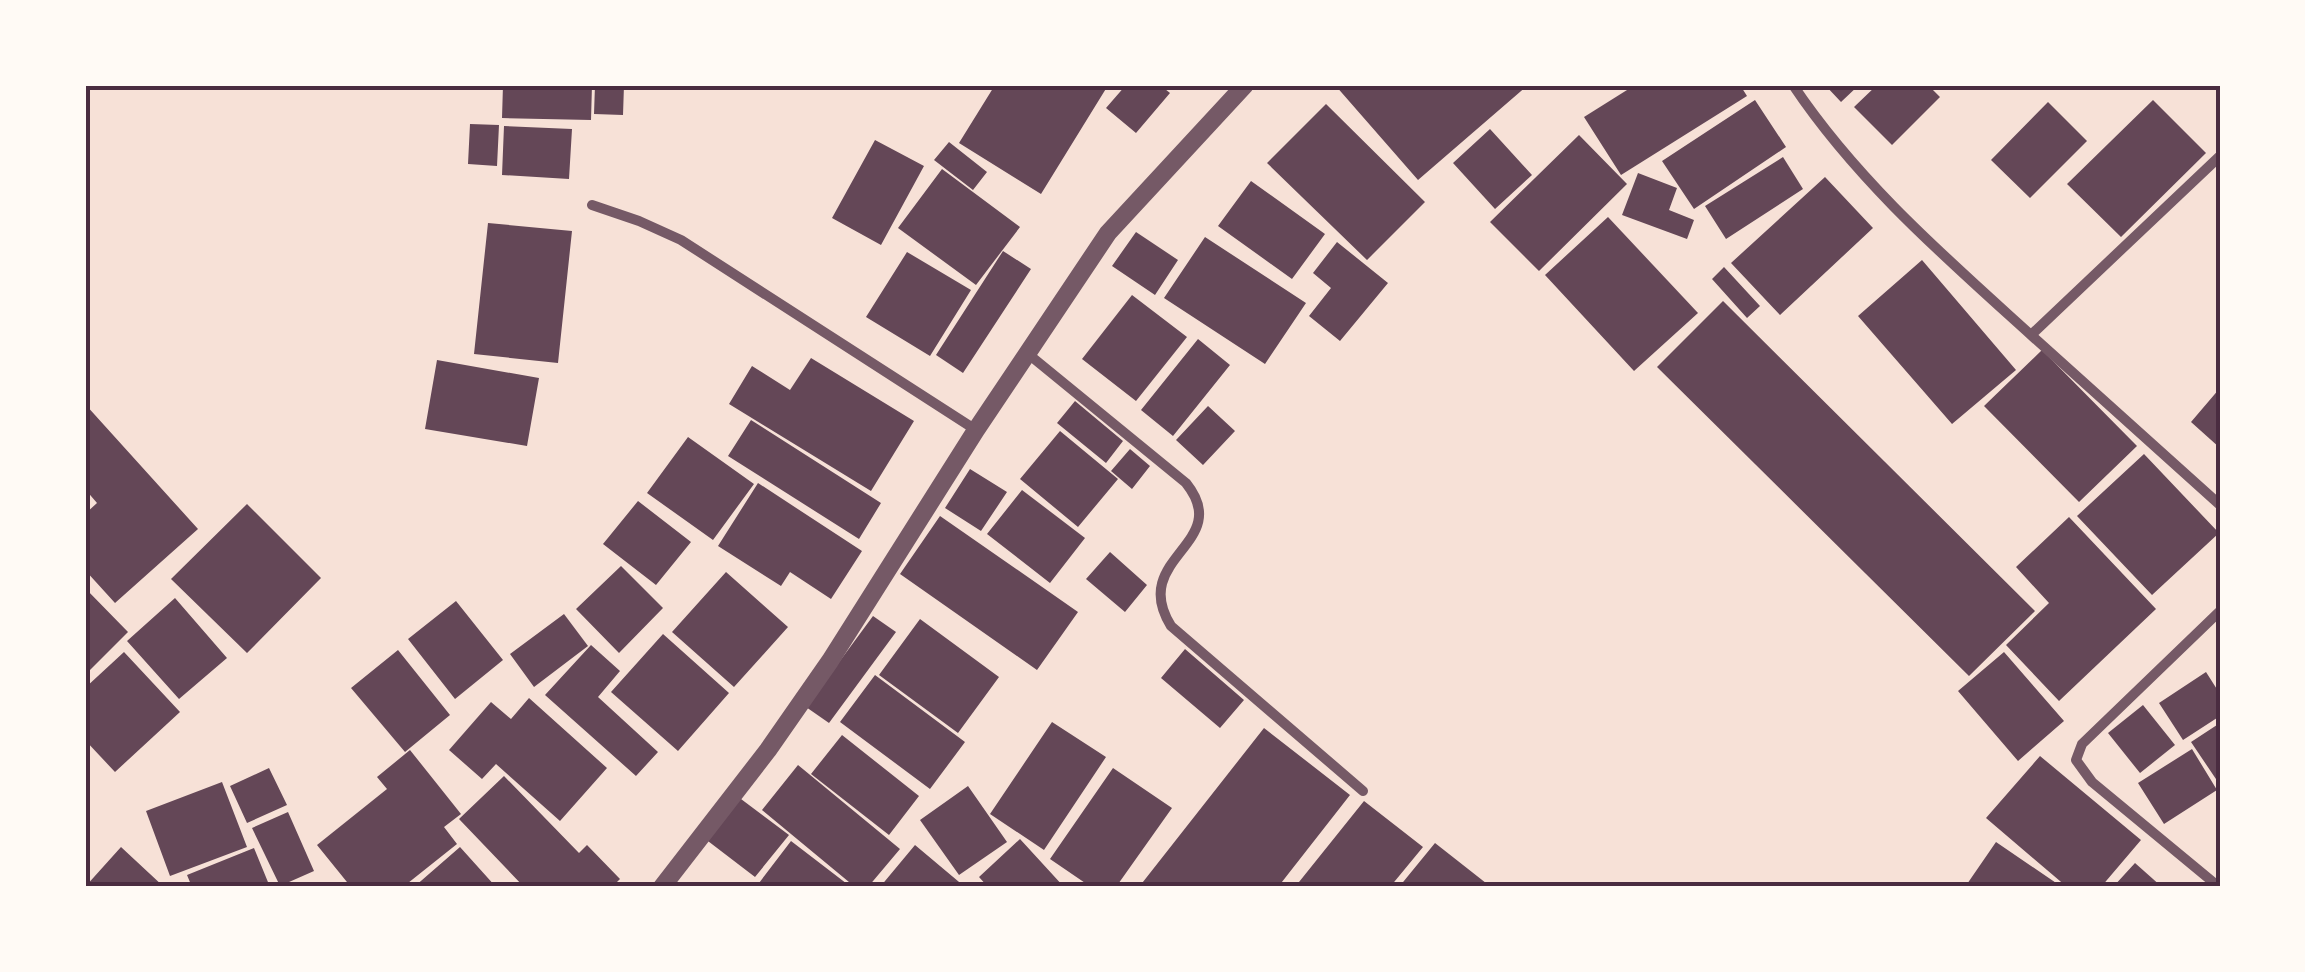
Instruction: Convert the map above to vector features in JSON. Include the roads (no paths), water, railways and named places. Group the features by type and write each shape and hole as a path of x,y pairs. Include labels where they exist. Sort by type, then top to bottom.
{"street":[{"path":"662,887 830,662 976,430 1108,233 1245,85"},
{"path":"1794,85 1828,134 1902,218 2220,505"},
{"path":"2031,335 2220,156"},
{"path":"592,205 681,240 976,430"},
{"path":"1027,353 1196,495 1201,511 1198,526 1162,576 1159,598 1170,626 1363,792"},
{"path":"2219,887 2092,782 2078,765 2076,754 2220,611"}]}
